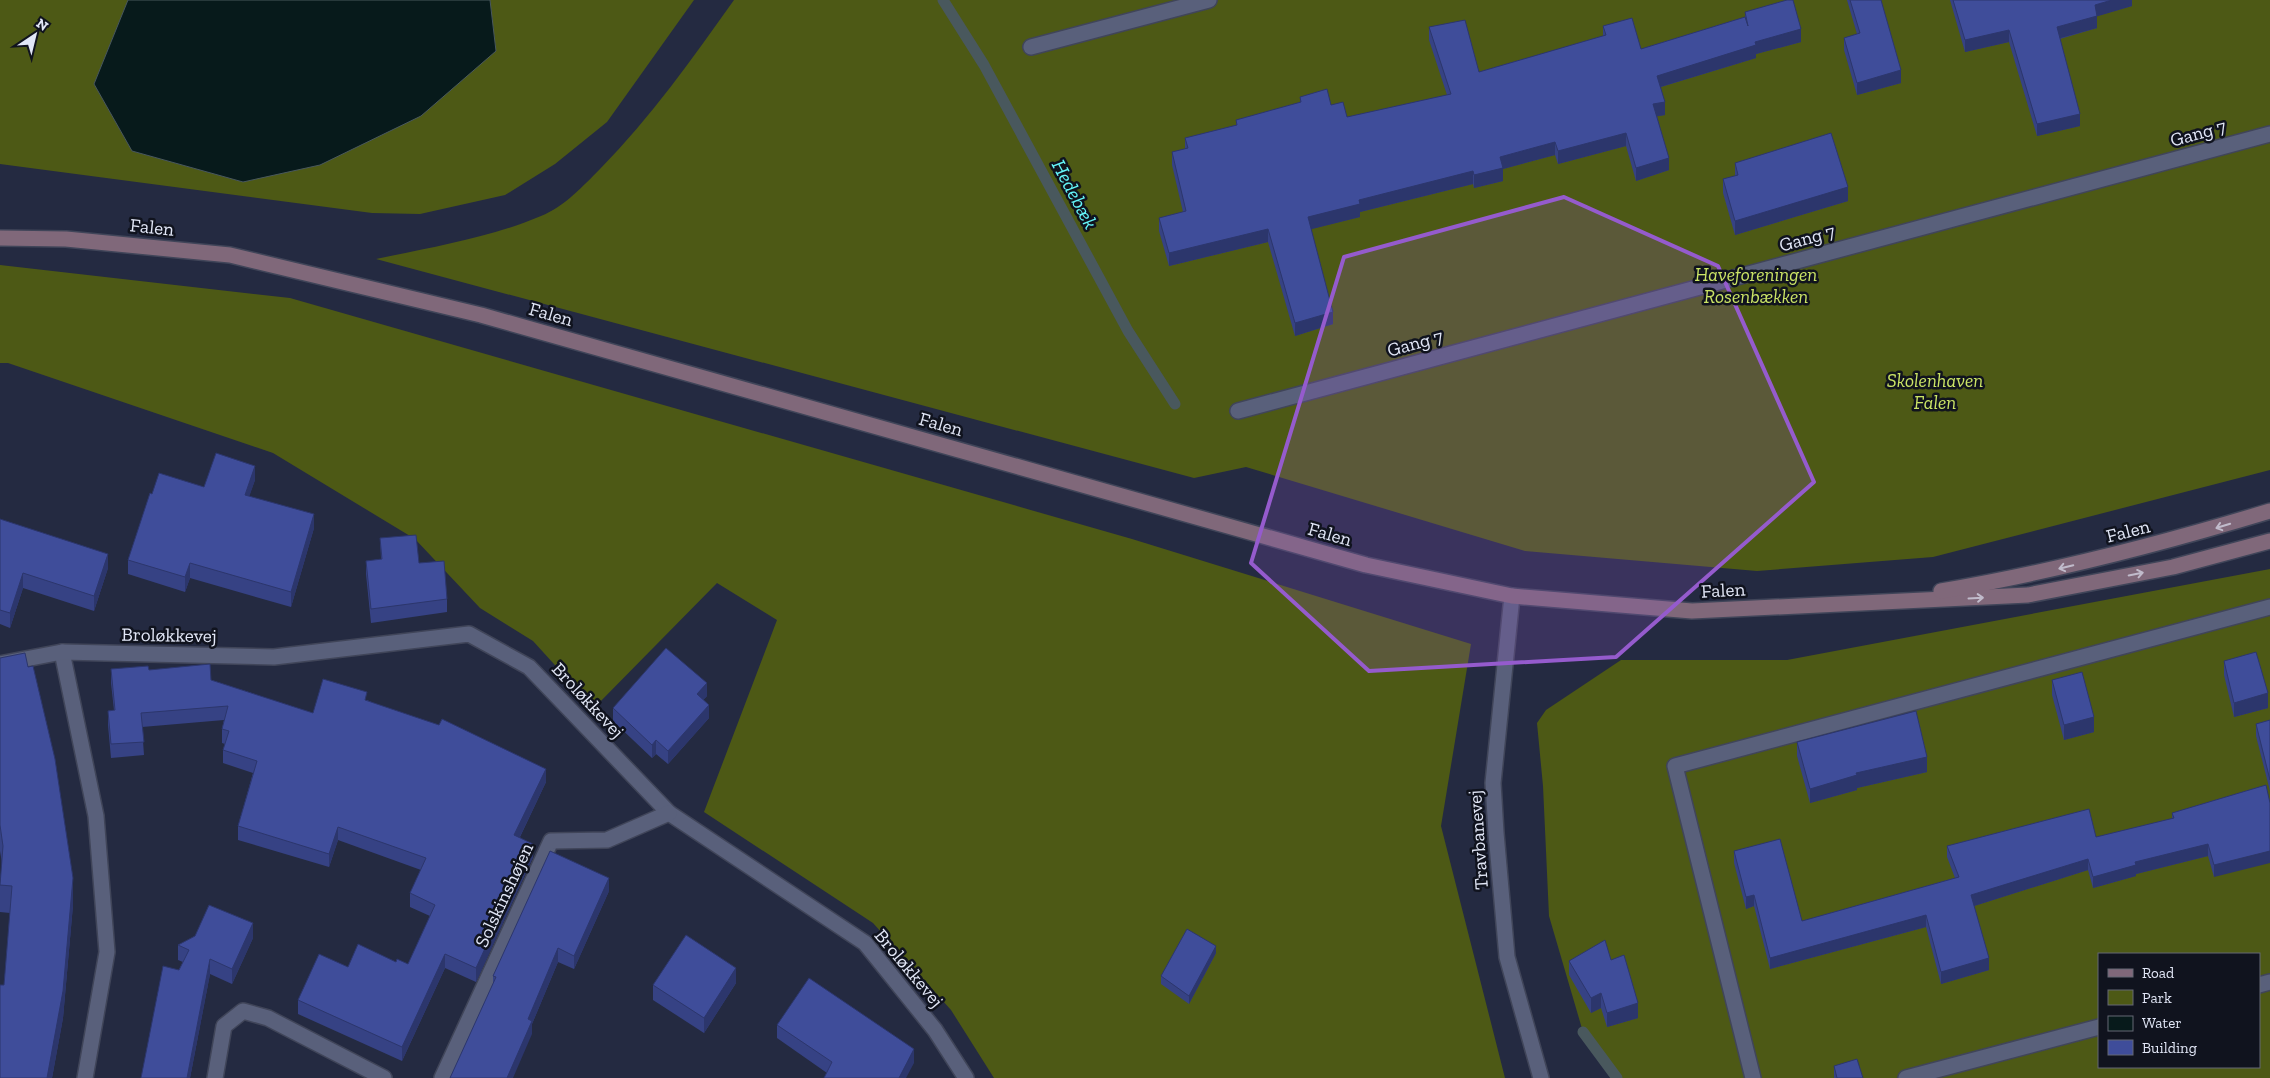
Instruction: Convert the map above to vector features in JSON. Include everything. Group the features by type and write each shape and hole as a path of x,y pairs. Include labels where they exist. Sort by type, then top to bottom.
{"street":[{"path":"1030,47 1208,0"},
{"name":"Gang 7","path":"1238,411 2270,134"},
{"name":"Falen","path":"0,238 66,239 230,255 481,314 1366,565 1512,596 1692,611 2028,596 2173,567 2270,541"},
{"name":"Falen","path":"1875,602 2025,577 2167,543 2270,511"},
{"name":"Travbanevej","path":"1512,596 1493,783 1508,958 1541,1078"},
{"path":"1753,1078 1675,766 2270,607"},
{"name":"Broløkkevej","path":"0,664 62,652 274,657 469,634 529,667 668,813 865,943 935,1030 966,1078"},
{"path":"62,652 96,816 107,952 85,1078"},
{"name":"Solskinshøjen","path":"442,1078 551,841 608,840 668,813"},
{"path":"215,1078 224,1026 244,1012 268,1018 384,1078"},
{"path":"1906,1078 1928,1076 2098,1027"}],"highlighted area":[{"path":"1564,197 1718,266 1814,482 1616,657 1369,671 1251,563 1344,257"}],"green space":[{"path":"0,0 128,0 94,84 132,151 243,182 496,51 490,0 694,0 607,122 555,164 505,195 420,214 372,213 0,164"},
{"name":"Haveforeningen Rosenbækken","path":"734,0 2270,0 2270,470 1933,557 1757,571 1525,551 1246,467 1194,478 376,259 460,241 521,224 549,212 565,202 600,169 637,129 687,66"},
{"path":"0,265 290,298 1132,539 1471,644 1441,826 1505,1078 994,1078 951,1010 873,923 704,812 777,620 717,583 594,708 533,641 480,608 415,539 273,453 8,363 0,363"},
{"path":"2270,569 2270,1078 1621,1078 1583,1032 1549,916 1543,786 1537,723 1546,710 1621,660 1787,660"}],"water":[{"path":"128,0 490,0 496,51 421,116 320,165 243,182 132,151 94,84"}],"building":[{"path":"1793,0 1801,29 1755,42 1756,45 1657,76 1665,102 1653,104 1669,158 1636,168 1626,133 1558,151 1555,142 1500,157 1503,168 1474,175 1473,171 1359,200 1360,204 1308,217 1333,312 1295,323 1268,229 1169,253 1159,218 1186,211 1172,152 1188,148 1185,138 1237,125 1236,120 1301,102 1300,97 1327,89 1331,105 1343,102 1347,117 1451,94 1429,27 1465,20 1479,72 1606,35 1603,26 1632,18 1641,49 1745,17 1748,26 1745,12"},
{"path":"1850,0 1881,0 1901,70 1857,83 1844,38 1860,33"},
{"path":"1953,0 2112,0 2095,5 2097,16 2057,27 2080,114 2037,124 2009,30 1965,40"},
{"path":"1831,133 1848,187 1735,221 1723,179 1738,175 1735,163"},
{"path":"216,453 255,466 245,495 314,514 291,592 190,563 185,577 128,560 150,493 152,494 159,473 204,487"},
{"path":"0,519 108,554 94,596 23,573 10,613 0,610"},
{"path":"416,535 419,563 444,561 447,599 371,609 366,561 382,559 380,538"},
{"path":"666,648 707,683 697,694 709,705 668,751 656,740 652,745 613,708"},
{"path":"2256,652 2268,693 2234,703 2224,661"},
{"path":"25,653 28,667 33,666 55,759 73,878 63,991 47,1078 0,1078 0,985 4,985 12,886 0,885 3,846 0,825 0,658"},
{"path":"210,664 211,680 313,713 323,679 367,692 365,700 439,725 442,719 546,769 514,835 533,844 476,968 445,954 402,1047 298,1000 319,954 348,967 358,944 396,962 397,959 408,964 435,905 410,893 426,858 338,827 329,854 238,826 257,761 223,750 229,731 222,729 228,706 141,713 144,742 111,744 108,711 115,710 111,669 148,666 149,670"},
{"path":"2082,672 2094,717 2064,725 2052,680"},
{"path":"1916,711 1927,757 1856,773 1857,775 1810,789 1797,742"},
{"path":"2270,720 2270,780 2256,724"},
{"path":"2266,785 2270,803 2270,851 2214,865 2208,844 2135,862 2136,865 2093,877 2088,859 1971,895 1989,958 1941,972 1926,915 1770,958 1754,895 1746,897 1734,851 1780,839 1802,921 1959,877 1947,846 2089,809 2096,837 2174,818 2172,813"},
{"path":"550,851 609,878 574,956 558,948 528,1019 532,1021 507,1078 450,1078 496,977 493,976"},
{"path":"209,905 253,923 232,969 210,959 187,1078 141,1078 163,966 179,970 189,950 178,945 195,936"},
{"path":"1187,929 1216,946 1189,996 1161,976"},
{"path":"686,935 736,968 704,1018 653,985"},
{"path":"1605,940 1611,960 1624,955 1638,1003 1607,1013 1601,993 1591,998 1569,961"},
{"path":"809,978 914,1049 899,1078 824,1078 832,1062 777,1025"},
{"path":"1857,1059 1863,1078 1837,1078 1834,1066"}],"waterway":[{"name":"Hedebæk","path":"943,0 984,65 1128,331 1175,404"},
{"name":"Hedebæk","path":"1583,1032 1617,1078"}],"park label":[{"name":"Skolenhaven Falen","path":"1935,391"}]}
